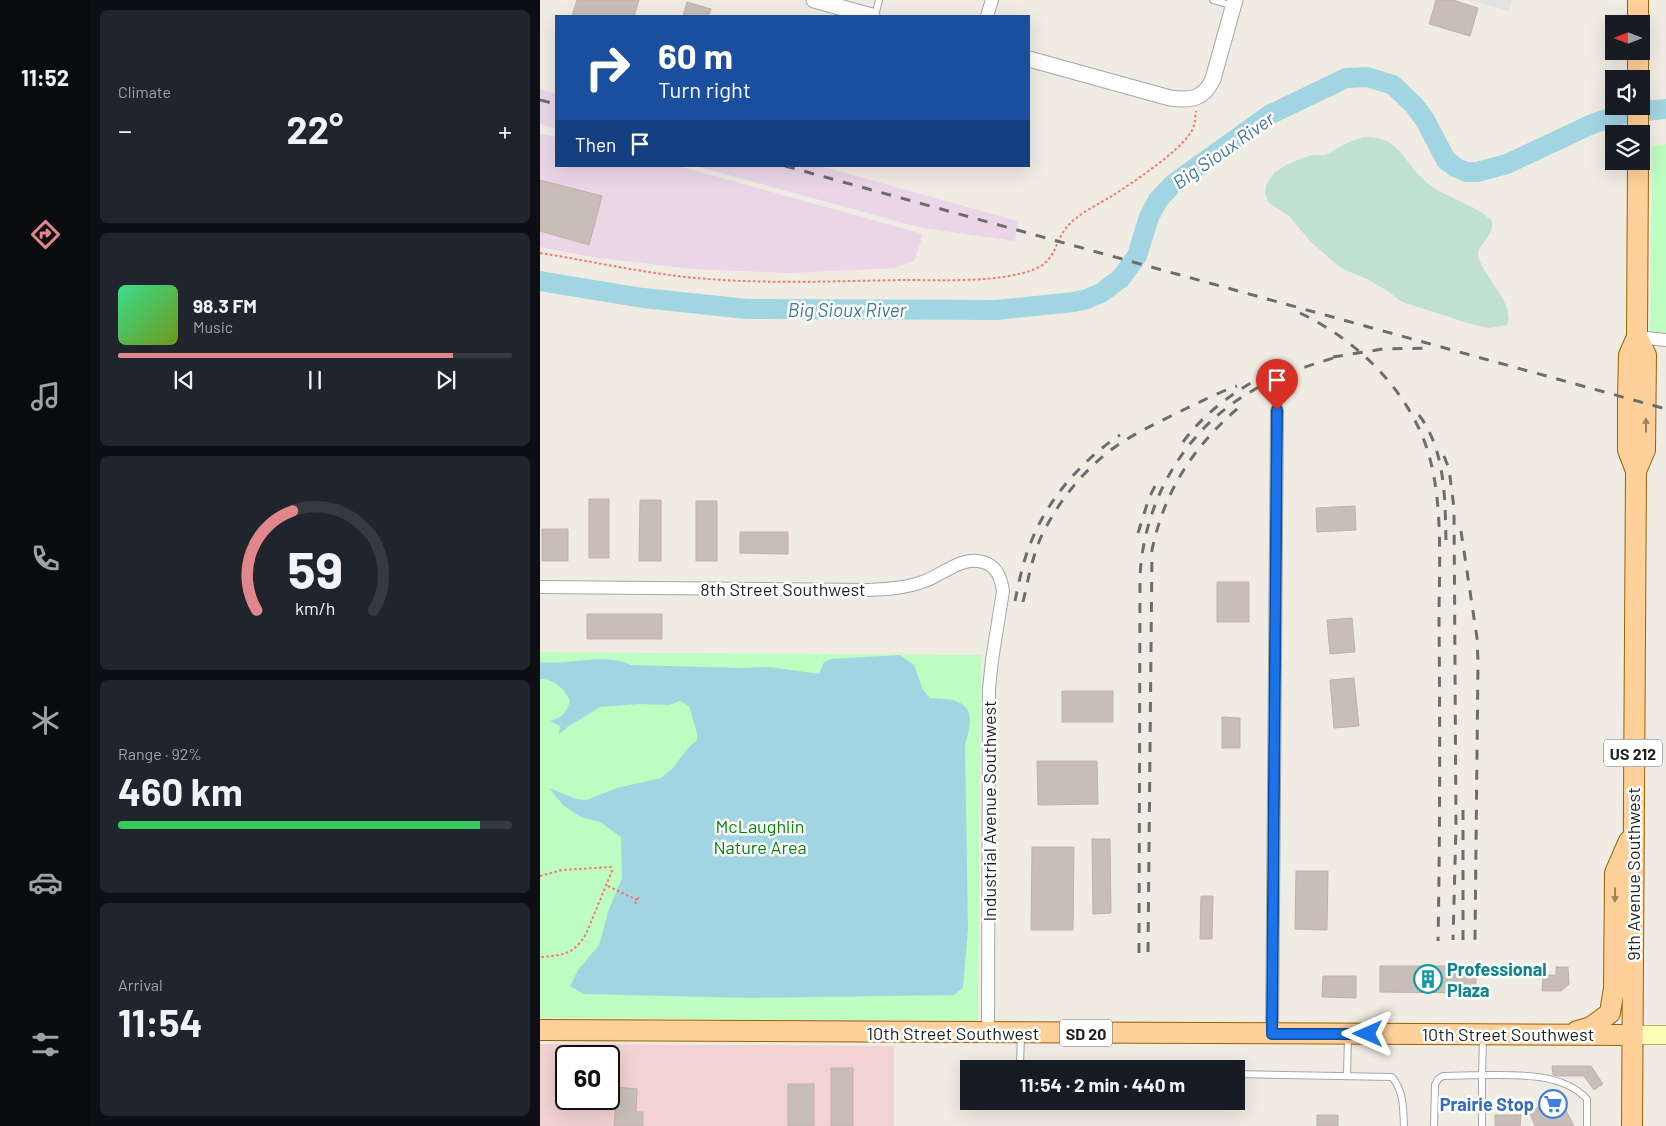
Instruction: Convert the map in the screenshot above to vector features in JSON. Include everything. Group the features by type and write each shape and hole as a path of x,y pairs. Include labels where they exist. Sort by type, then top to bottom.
{"main road":[{"path":"1638,0 1638,15"},
{"name":"9th Avenue Southwest","path":"1632,1126 1636,471 1646,450 1646,355 1637,337 1638,170"},
{"path":"1563,1035 1592,1027 1610,1013 1614,988 1616,873 1633,832"},
{"name":"10th Street Southwest","path":"540,1030 1666,1035"}],"street":[{"path":"814,0 869,15"},
{"path":"987,15 992,0"},
{"path":"1030,59 1170,98 1195,98 1207,90 1213,79 1235,3"},
{"path":"1637,337 1666,340"},
{"path":"1272,1034 1277,410"},
{"name":"8th Street Southwest","path":"540,587 868,590 911,586 926,581 962,562 971,560 989,564 996,570 1001,580 1003,591"},
{"name":"Industrial Avenue Southwest","path":"988,1033 989,689 1003,591"}],"lane":[{"path":"873,15 879,0"},
{"path":"1213,0 1235,3"},
{"path":"1020,1060 1022,1033"},
{"path":"1348,1034 1348,1076"},
{"path":"1482,1126 1484,1035"},
{"path":"1245,1074 1392,1077 1398,1085 1403,1100 1404,1126"},
{"path":"1434,1126 1435,1084 1438,1079 1443,1076 1482,1075 1534,1076 1573,1088 1587,1099 1587,1126"}],"path":[{"path":"540,253 676,276 757,282 956,280 997,277 1019,273 1035,269 1045,263 1052,257 1066,229 1075,219 1119,191 1184,141 1192,131 1195,122 1195,98"},
{"path":"540,876 568,869 611,867 612,870 586,934 576,948 563,954 540,957"},
{"path":"607,886 638,900"},
{"path":"635,904 640,895"}],"shaded area":[{"path":"1467,0 1512,0 1509,11"},
{"path":"540,89 555,94 555,128 540,124"},
{"path":"540,134 555,137 555,167 682,167 923,234 915,260 895,268 790,273 693,269 598,258 540,247"},
{"path":"699,167 824,167 1018,221 1015,241 922,228"},
{"path":"540,1044 894,1046 894,1126 540,1126"}],"green space":[{"path":"1364,137 1377,138 1395,146 1429,184 1477,210 1492,221 1490,233 1478,254 1482,266 1504,301 1509,317 1507,325 1490,328 1474,325 1402,302 1367,279 1343,269 1311,242 1289,216 1268,202 1265,194 1266,185 1274,173 1302,158 1313,155 1325,155 1349,142"},
{"path":"1666,144 1666,334 1650,331 1652,146"},
{"name":"McLaughlin Nature Area","path":"540,652 981,655 978,1021 540,1018"}],"water":[{"name":"McLaughlin Nature Area","path":"900,655 914,665 923,690 930,698 955,701 964,706 970,715 970,727 965,745 968,929 963,988 954,995 752,998 584,994 570,986 578,970 599,945 609,909 622,878 621,837 600,822 581,817 563,805 549,788 576,799 586,800 617,788 661,778 672,769 688,748 697,740 697,733 689,706 680,701 669,705 639,704 600,707 559,734 560,726 550,721 563,714 570,701 565,692 555,683 540,679 540,662 551,663 598,659 620,661 631,665 770,667 819,674 824,662 831,659"}],"building":[{"path":"577,0 639,0 634,15 572,15"},
{"path":"1436,0 1453,0 1478,8 1470,36 1429,24"},
{"path":"687,2 711,9 709,15 683,15"},
{"path":"540,180 602,196 589,245 540,231"},
{"path":"589,499 609,499 609,558 589,558"},
{"path":"640,500 661,500 661,561 639,561"},
{"path":"696,501 717,501 717,561 696,561"},
{"path":"1355,506 1356,530 1317,532 1316,508"},
{"path":"542,529 568,529 568,561 542,561"},
{"path":"740,532 788,532 788,554 740,553"},
{"path":"1217,582 1249,582 1249,622 1217,622"},
{"path":"587,614 662,614 662,639 587,639"},
{"path":"1352,618 1355,652 1330,654 1327,620"},
{"path":"1354,678 1359,726 1334,728 1330,680"},
{"path":"1062,691 1113,691 1113,722 1062,722"},
{"path":"1222,717 1240,718 1240,748 1222,748"},
{"path":"1037,761 1097,761 1098,804 1038,805"},
{"path":"1092,839 1110,839 1111,913 1093,914"},
{"path":"1032,847 1074,847 1073,930 1031,930"},
{"path":"1296,871 1328,871 1327,930 1295,929"},
{"path":"1201,896 1213,896 1212,939 1200,939"},
{"name":"Professional Plaza","path":"1380,966 1476,966 1476,993 1380,992"},
{"path":"1556,967 1568,967 1569,984 1561,991 1542,991 1543,975 1556,975"},
{"path":"1323,976 1356,976 1356,998 1322,997"},
{"path":"1552,1066 1591,1066 1603,1084 1594,1090 1584,1076 1553,1075"},
{"path":"831,1068 853,1068 853,1126 831,1126"},
{"path":"788,1084 814,1084 814,1126 788,1126"},
{"path":"620,1087 637,1089 636,1112 643,1112 643,1126 614,1126 615,1110 620,1110"},
{"name":"Prairie Stop","path":"1559,1097 1574,1126 1535,1126 1529,1112"},
{"path":"1317,1115 1338,1115 1338,1126 1317,1126"},
{"path":"1495,1115 1521,1115 1520,1126 1495,1126"}],"waterway":[{"name":"Big Sioux River","path":"540,281 643,298 747,309 996,310 1074,302 1101,293 1121,278 1137,256 1149,217 1158,200 1173,184 1269,115 1346,78 1367,77 1393,85 1414,105 1425,120 1446,160 1466,172 1477,172 1507,164 1590,125 1615,116 1666,109"}],"railway":[{"path":"540,100 555,104"},
{"path":"789,167 1666,409"},
{"path":"1300,313 1319,323 1355,348 1386,378 1411,413 1429,454 1437,500 1440,549 1438,941"},
{"path":"1333,357 1383,349 1430,348"},
{"path":"1139,953 1140,576 1143,548 1150,520 1172,469 1188,446 1207,425 1228,407 1273,380 1340,356"},
{"path":"1183,442 1217,406 1258,379"},
{"path":"1023,602 1041,537 1064,499 1093,465 1115,447 1138,433 1208,398 1237,386"},
{"path":"1148,952 1152,550 1165,506 1185,468 1211,434 1244,403"},
{"path":"1419,415 1428,429 1439,460 1444,493 1446,543"},
{"path":"1015,601 1028,549 1038,526 1056,496 1079,469 1120,435"},
{"path":"1444,456 1449,469 1454,508 1456,826 1453,940"},
{"path":"1138,533 1149,498 1157,482"},
{"path":"1461,531 1477,638 1478,662 1475,940"},
{"path":"1463,810 1463,940"}],"place":[{"name":"Professional Plaza","path":"1428,979"},
{"name":"Prairie Stop","path":"1553,1104"}],"route":[{"path":"1277,410 1272,1034 1368,1034"}]}
